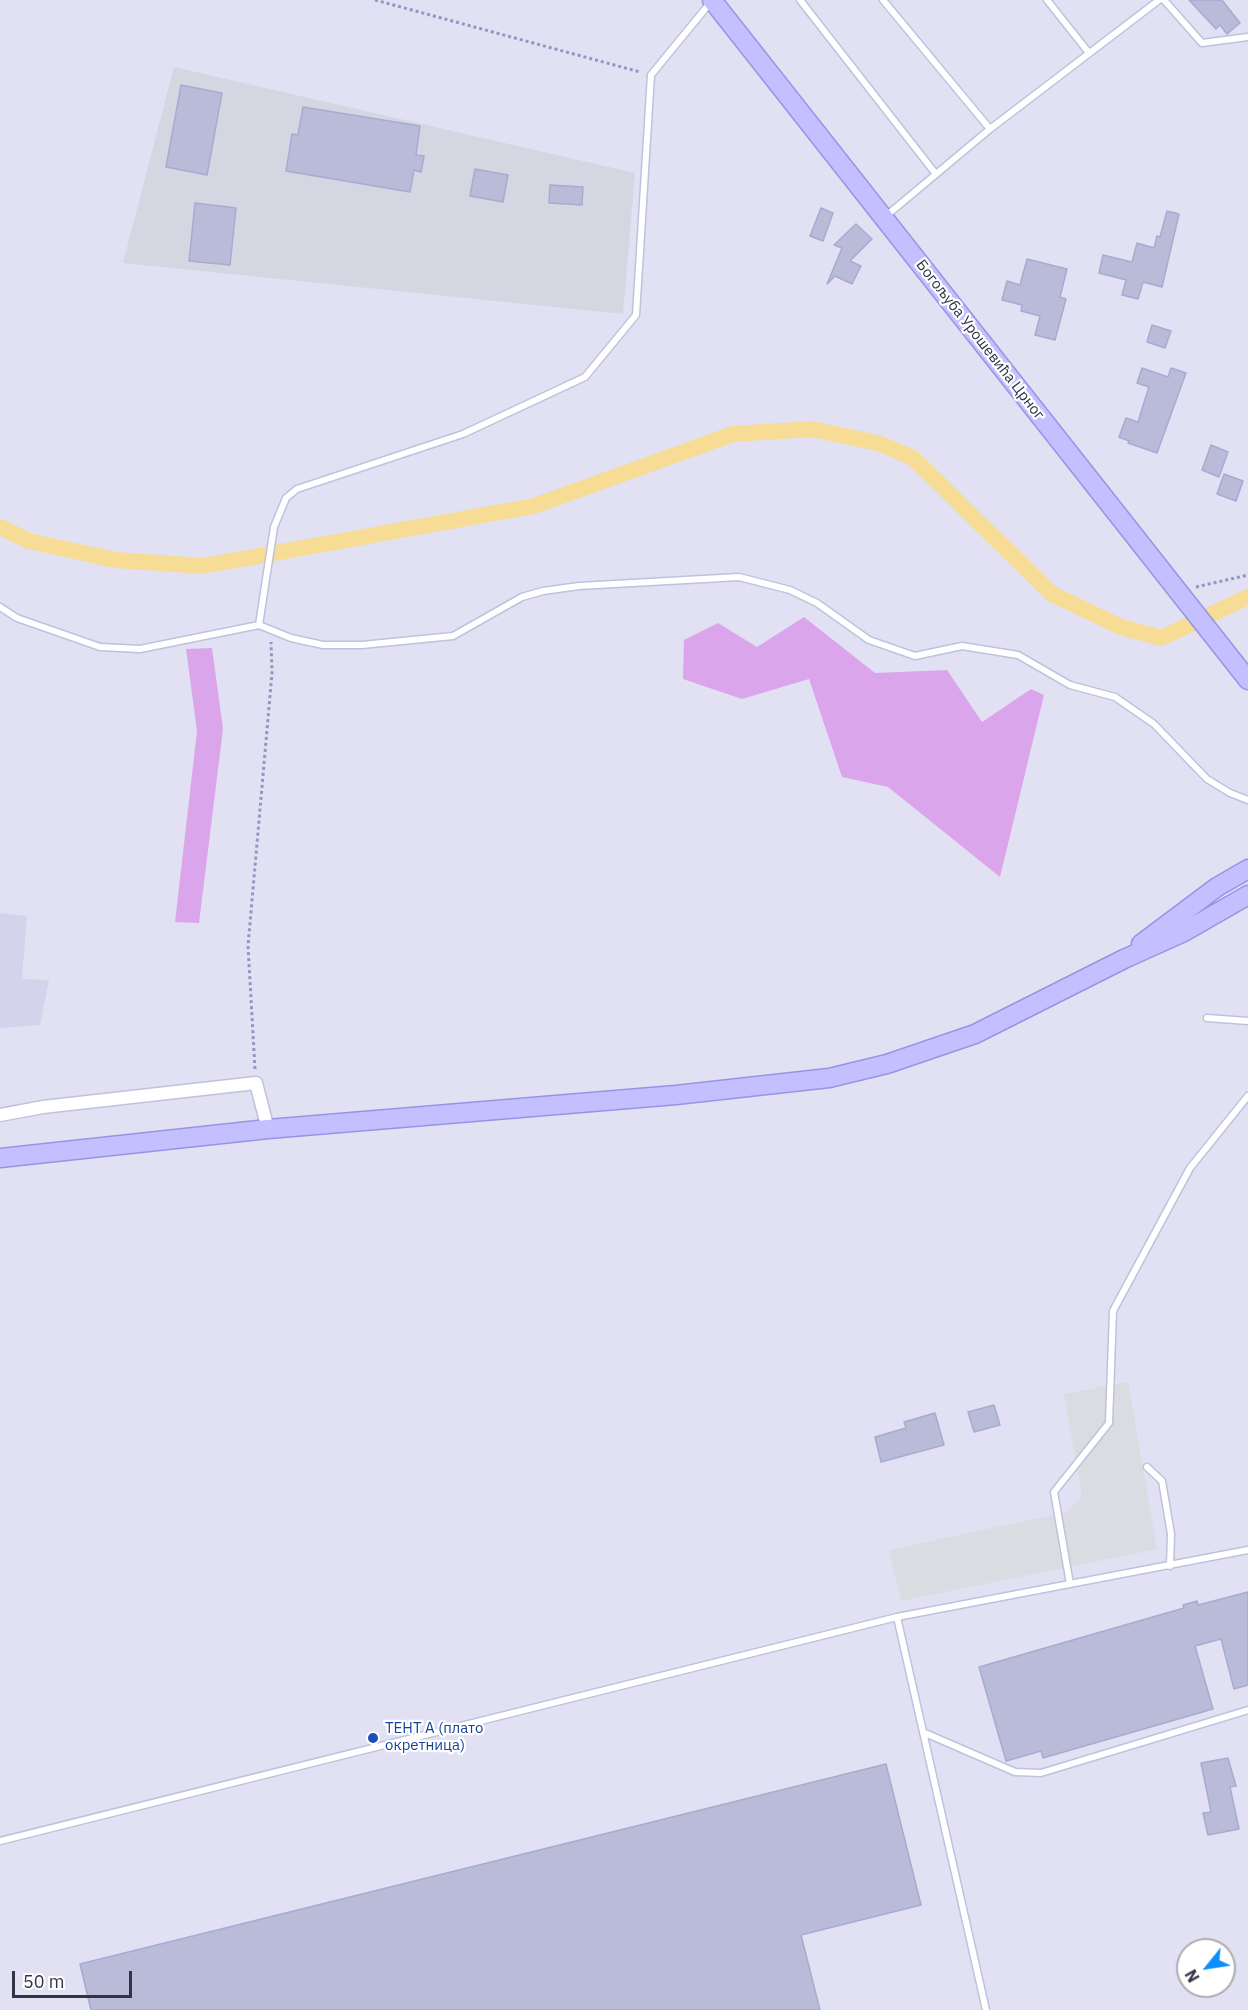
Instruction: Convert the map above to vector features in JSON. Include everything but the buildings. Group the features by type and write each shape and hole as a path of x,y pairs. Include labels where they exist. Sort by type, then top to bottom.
{"main road":[{"name":"Богољуба Урошевића Црног","path":"712,0 1248,680"},
{"path":"1124,958 1172,919 1248,869"},
{"path":"0,1158 268,1130 676,1095 829,1078 887,1064 975,1035 1124,958 1184,932 1248,895"}],"street":[{"path":"0,1115 43,1107 256,1083 268,1130"}],"lane":[{"path":"259,625 274,527 286,498 297,489 463,434 585,377 636,315 651,75 712,0"},
{"path":"800,0 935,173"},
{"path":"883,0 990,129"},
{"path":"1047,0 1089,53"},
{"path":"883,218 990,129 1159,0"},
{"path":"1164,0 1202,43 1248,37"},
{"path":"0,607 17,618 100,647 140,649 259,625 271,631 323,645 362,645 453,636 522,597 543,591 579,586 739,578 790,590 817,603 868,640 915,656 962,646 1018,655 1070,685 1115,698 1154,724 1207,779 1230,793 1248,800"},
{"path":"1208,1018 1248,1021"},
{"path":"1070,1584 1054,1492 1109,1423 1113,1311 1190,1168 1248,1096"},
{"path":"1147,1467 1162,1481 1171,1534 1170,1566"},
{"path":"0,1841 897,1617 1248,1550"},
{"path":"897,1617 986,2010"},
{"path":"925,1733 1015,1772 1041,1773 1248,1710"}],"path":[{"path":"375,0 651,75"},
{"path":"1180,592 1248,575"},
{"path":"256,1083 248,946 272,673 271,631"}],"shaded area":[{"path":"174,67 635,173 623,314 123,263"},
{"path":"804,617 875,673 947,670 982,722 1031,689 1044,695 1000,877 888,787 842,777 809,679 742,699 683,679 684,640 718,623 757,647"},
{"path":"212,648 223,729 199,923 175,922 197,731 186,649"},
{"path":"0,913 27,916 22,979 49,980 40,1025 0,1028"},
{"path":"1128,1382 1157,1549 901,1601 889,1550 1067,1512 1082,1496 1064,1394"}],"waterway":[{"path":"0,527 29,541 115,560 203,566 534,506 733,434 811,429 878,443 913,458 1052,594 1121,627 1161,638 1248,597"}],"place":[{"name":"ТЕНТ А (плато окретница)","path":"373,1738"}]}
